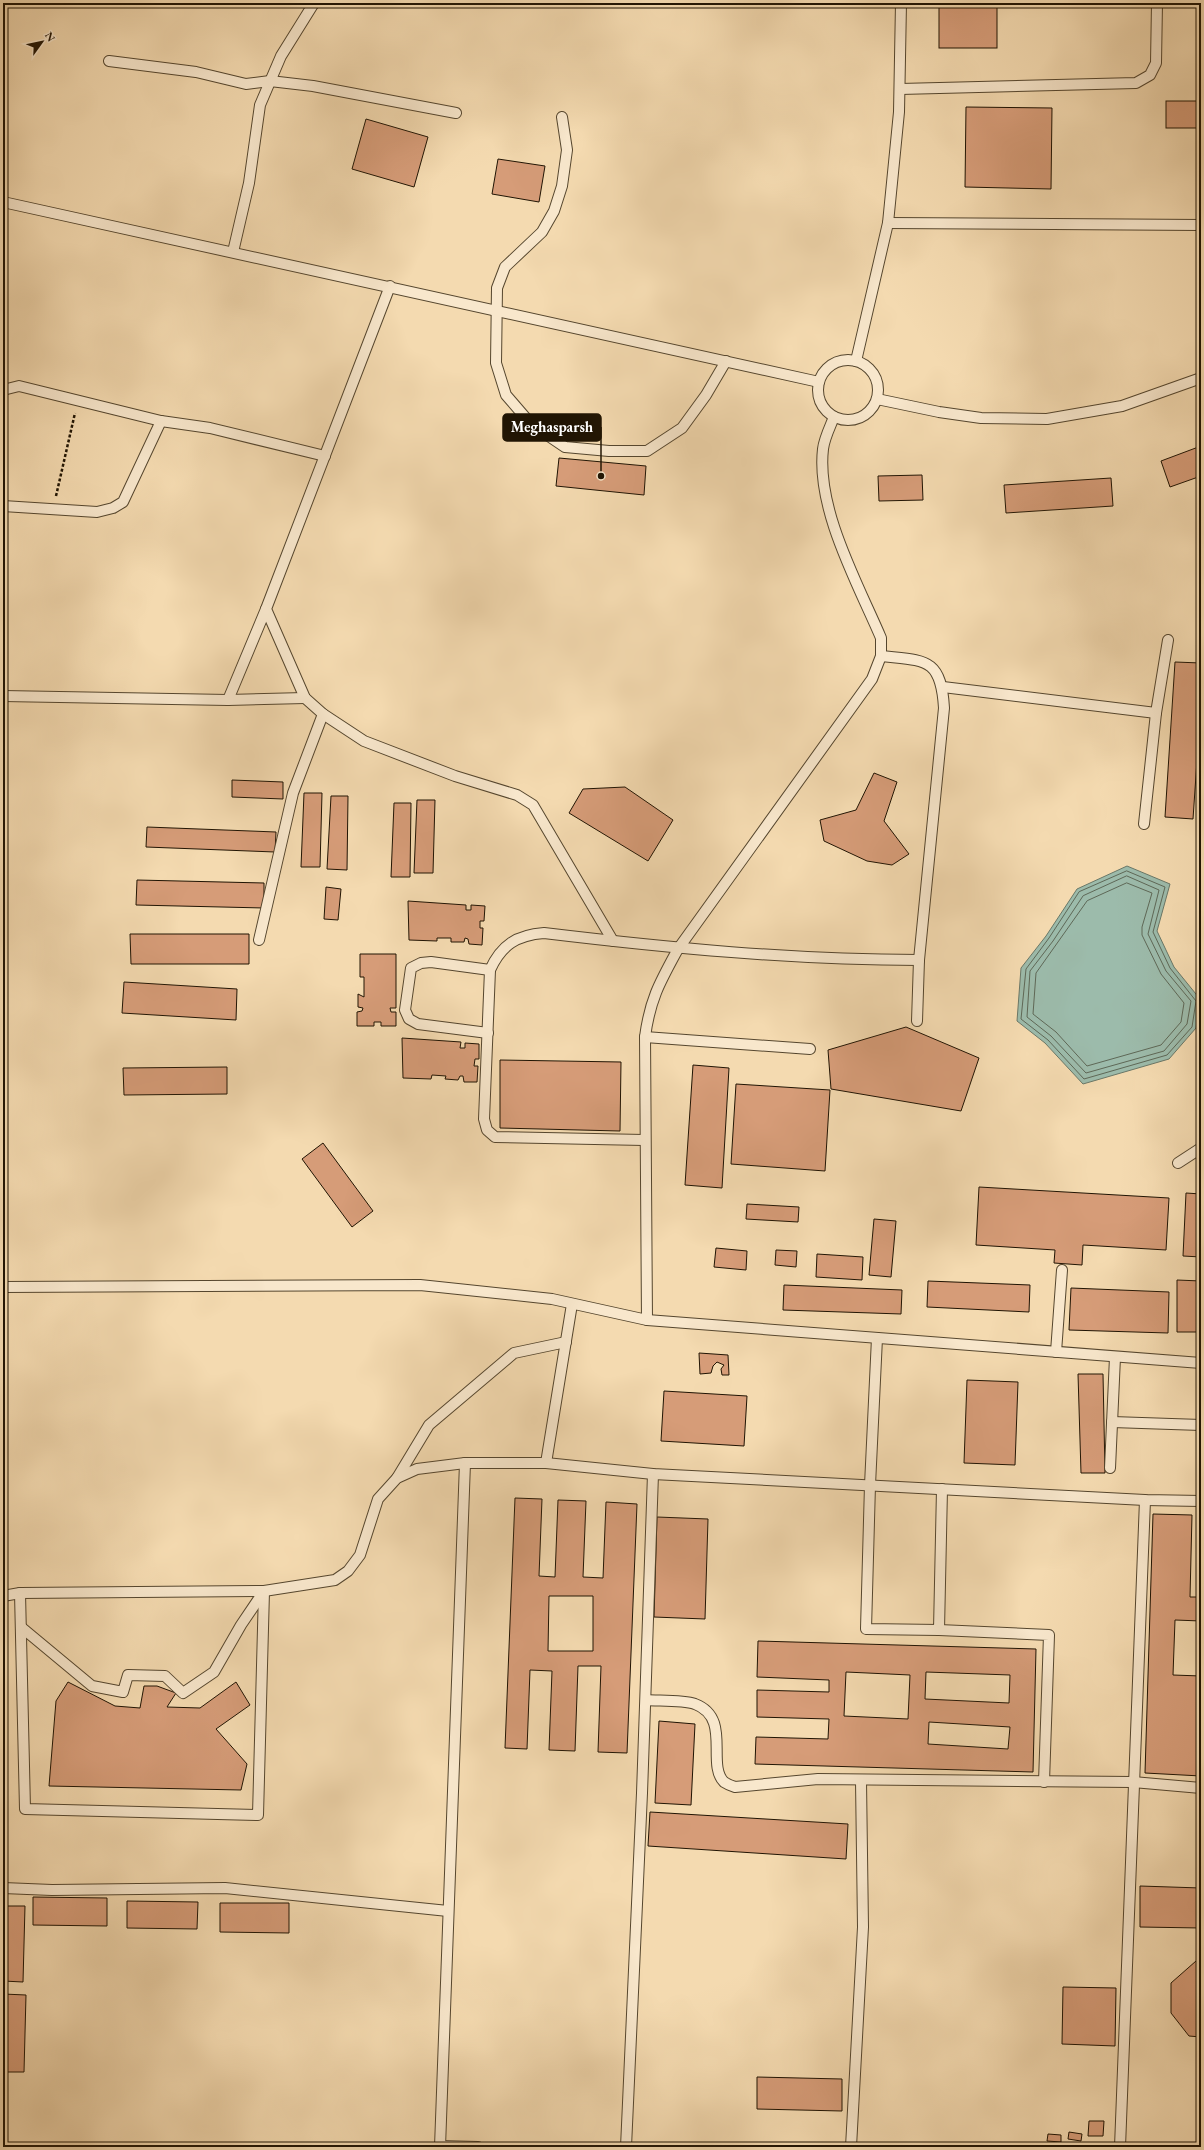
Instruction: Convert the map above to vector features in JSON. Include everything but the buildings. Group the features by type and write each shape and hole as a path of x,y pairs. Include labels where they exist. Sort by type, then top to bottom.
{"lane":[{"path":"233,252 249,183 260,105 281,56 314,3"},
{"path":"856,361 888,222 898,127 902,3"},
{"path":"900,88 1136,83 1150,75 1156,63 1157,3"},
{"path":"109,61 196,72 246,84 270,81 312,86 456,113"},
{"path":"562,118 567,150 562,186 554,211 542,232 505,267 497,288 498,310 496,363 506,395 531,424 565,447 609,451 646,451 682,428 706,395 726,361"},
{"path":"3,202 390,286 819,382"},
{"path":"888,222 1201,225"},
{"path":"228,700 266,609 390,286"},
{"path":"844,360 856,361 866,367 874,376 878,387 877,399 871,410 862,417 851,420 834,417 824,410 819,400 819,382 824,372 833,364 844,360"},
{"path":"877,399 939,412 981,418 1047,419 1122,406 1201,378"},
{"path":"3,390 18,386 161,421 210,428 325,456"},
{"path":"647,1320 644,1140 645,1037 648,1012 654,994 678,949 872,679 881,656 881,638 833,524 825,496 823,448 834,417"},
{"path":"3,506 96,512 113,508 124,502 161,421"},
{"path":"266,609 305,698 323,714 364,741 455,776 517,795 534,805 613,941"},
{"path":"1144,824 1156,712 1168,640"},
{"path":"881,656 924,661 937,672 943,687 944,708 920,960 917,1021"},
{"path":"943,687 1156,712"},
{"path":"3,696 228,700 305,698"},
{"path":"259,940 293,793 323,714"},
{"path":"644,1140 494,1137 487,1130 484,1119 490,970 495,959 515,940 528,934 544,933 678,949 867,960 920,960"},
{"path":"488,1032 418,1024 409,1019 405,1010 411,968 421,963 431,962 490,970"},
{"path":"645,1037 810,1049"},
{"path":"1178,1163 1201,1148"},
{"path":"1056,1352 1062,1270"},
{"path":"3,1287 420,1285 552,1299 647,1320 1201,1363"},
{"path":"546,1463 572,1304"},
{"path":"877,1338 870,1485 866,1629 939,1630 1049,1635 1044,1782"},
{"path":"3,1596 20,1593 264,1591 335,1580 348,1571 360,1555 378,1499 396,1478 430,1425 514,1354 566,1342"},
{"path":"1110,1468 1115,1356"},
{"path":"1112,1422 1201,1425"},
{"path":"396,1478 417,1469 465,1463 546,1463 653,1474 1145,1500 1201,1501"},
{"path":"465,1463 440,2146 478,2147"},
{"path":"626,2147 646,1700 647,1610 653,1474"},
{"path":"939,1630 942,1489"},
{"path":"1120,2147 1145,1500"},
{"path":"20,1593 25,1809 258,1815 264,1591"},
{"path":"21,1627 92,1686 123,1692 128,1675 165,1676 184,1693 214,1672 241,1625 264,1591"},
{"path":"646,1700 693,1703 706,1710 715,1724 719,1774 724,1783 735,1787 818,1779 861,1781 1133,1782 1201,1788"},
{"path":"851,2147 863,1927 861,1781"},
{"path":"3,1888 52,1890 225,1888 448,1910"}],"path":[{"path":"53,509 77,400"}],"water":[{"path":"1127,866 1170,884 1157,931 1174,967 1200,999 1196,1028 1169,1059 1083,1084 1045,1043 1017,1021 1021,968 1046,936 1077,889"}],"place":[{"name":"Meghasparsh","path":"601,476"}]}
